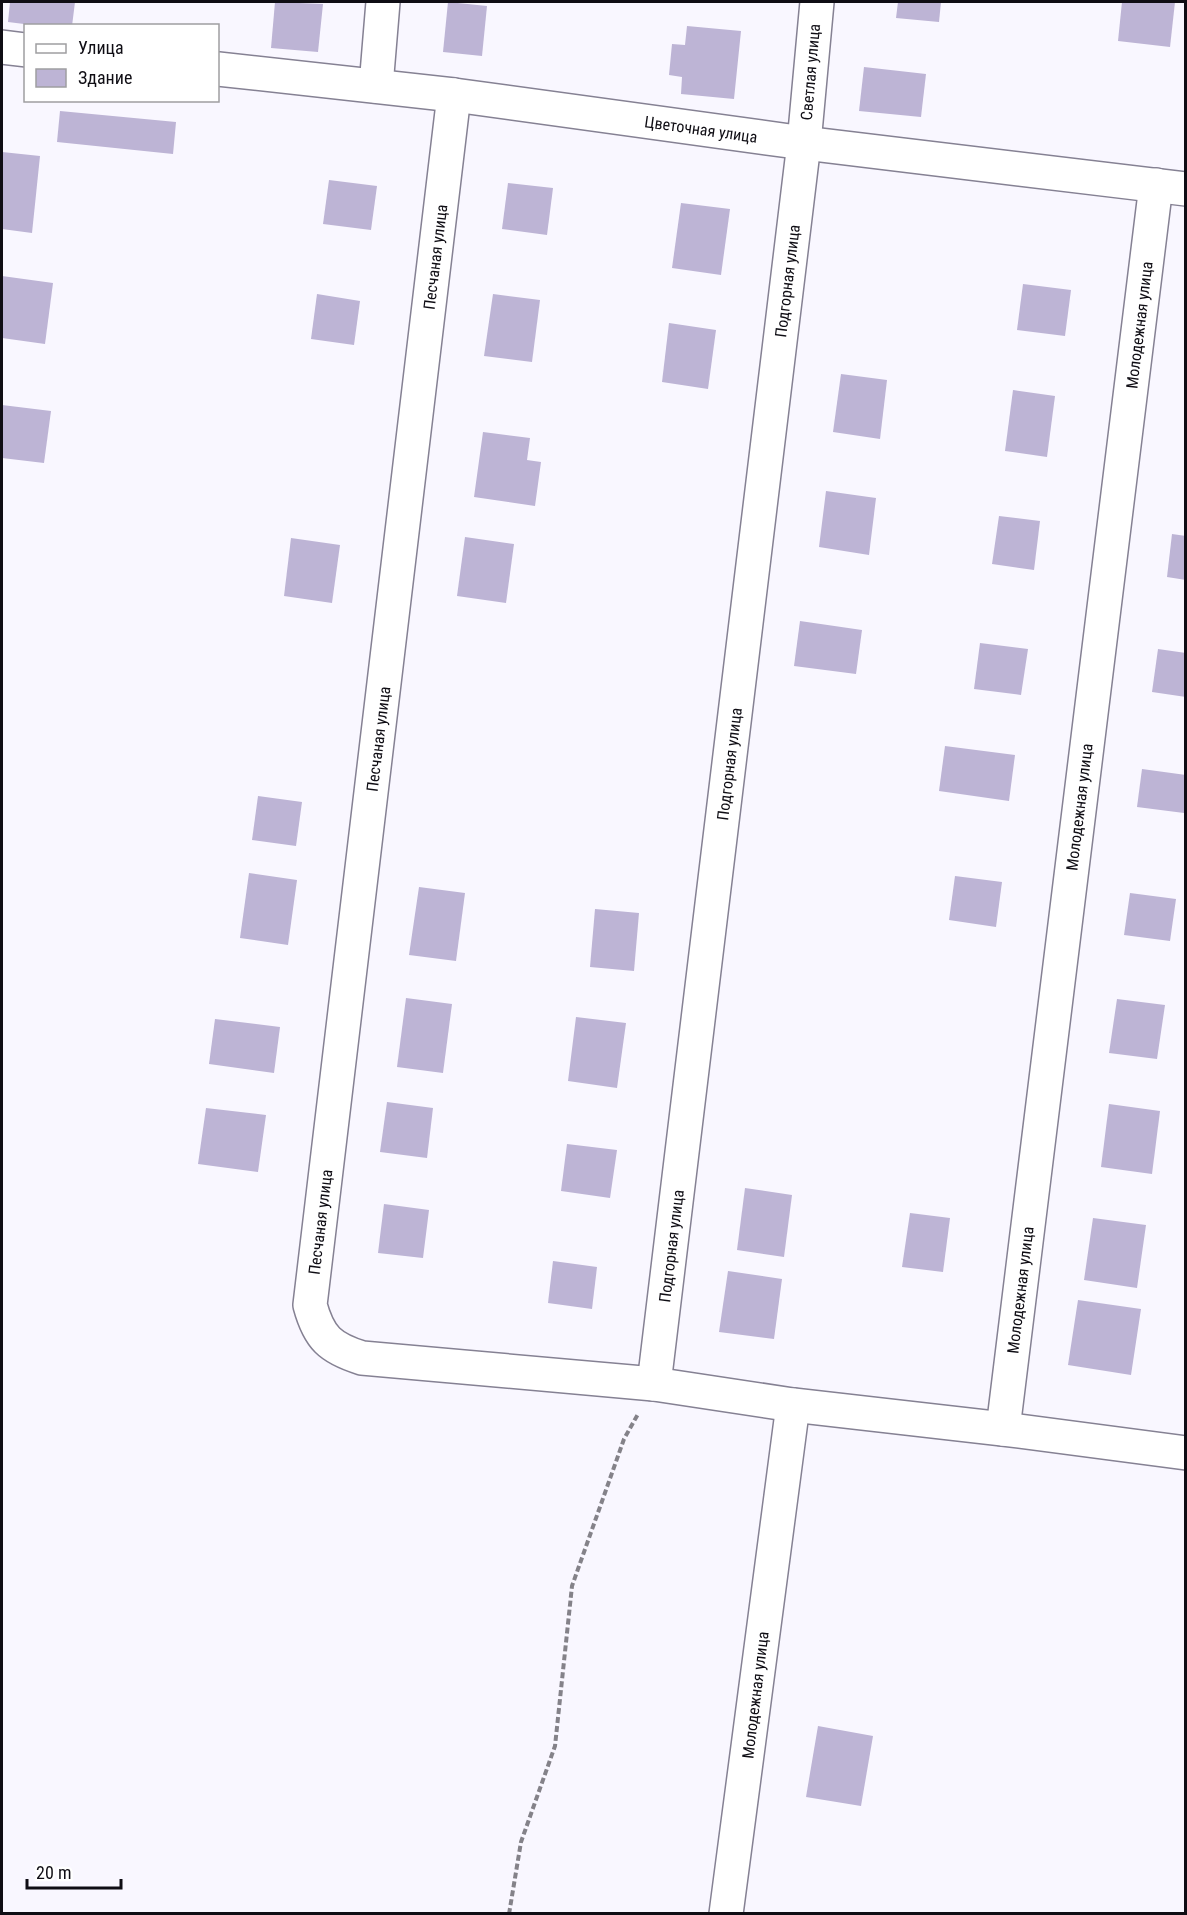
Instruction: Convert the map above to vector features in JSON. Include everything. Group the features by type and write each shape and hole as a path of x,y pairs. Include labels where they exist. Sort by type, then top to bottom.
{"street":[{"path":"376,86 383,2"},
{"name":"Светлая улица","path":"804,143 817,2"},
{"path":"2,47 24,50"},
{"name":"Цветочная улица","path":"219,69 454,95 804,143 1171,187"},
{"name":"Песчаная улица","path":"454,95 310,1305 315,1323 327,1340 342,1352 362,1358 654,1384 793,1405 1185,1453"},
{"name":"Подгорная улица","path":"654,1384 804,143"},
{"name":"Молодежная улица","path":"1003,1429 1171,187"},
{"name":"Молодежная улица","path":"726,1914 793,1405"}],"path":[{"path":"509,1914 521,1842 555,1746 572,1586 624,1438 654,1384"}],"building":[{"path":"10,2 75,2 72,24 8,22"},
{"path":"275,2 323,4 318,52 271,48"},
{"path":"448,2 487,6 482,56 443,52"},
{"path":"898,2 941,2 939,22 896,18"},
{"path":"1122,2 1175,2 1170,47 1118,41"},
{"path":"687,26 741,31 734,99 681,94 682,77 669,75 672,44 685,45"},
{"path":"864,67 926,74 921,117 859,111"},
{"path":"60,111 176,122 173,154 57,142"},
{"path":"2,152 40,156 32,233 2,229"},
{"path":"329,180 377,186 371,230 323,224"},
{"path":"508,183 553,188 547,235 502,229"},
{"path":"681,203 730,209 721,275 672,268"},
{"path":"2,276 53,283 45,344 2,338"},
{"path":"1023,284 1071,290 1065,336 1017,330"},
{"path":"317,294 360,301 354,345 311,339"},
{"path":"493,294 540,300 532,362 484,356"},
{"path":"669,323 716,330 708,389 662,382"},
{"path":"841,374 887,380 880,439 833,432"},
{"path":"1013,390 1055,396 1047,457 1005,451"},
{"path":"2,405 51,411 44,463 2,458"},
{"path":"483,432 530,438 527,460 541,462 535,506 474,497"},
{"path":"826,491 876,498 869,555 819,547"},
{"path":"999,516 1040,521 1034,570 992,564"},
{"path":"1172,534 1186,536 1186,580 1167,577"},
{"path":"465,537 514,544 506,603 457,596"},
{"path":"291,538 340,545 332,603 284,596"},
{"path":"800,621 862,630 856,674 794,666"},
{"path":"980,643 1028,649 1021,695 974,689"},
{"path":"1158,649 1186,653 1186,697 1152,692"},
{"path":"945,746 1015,755 1009,801 939,791"},
{"path":"1142,769 1186,775 1184,813 1137,807"},
{"path":"258,796 302,802 296,846 252,840"},
{"path":"249,873 297,880 288,945 240,938"},
{"path":"955,876 1002,882 996,927 949,920"},
{"path":"419,887 465,893 456,961 409,955"},
{"path":"1130,893 1176,899 1170,941 1124,935"},
{"path":"595,909 639,913 634,971 590,967"},
{"path":"406,998 452,1004 443,1073 397,1067"},
{"path":"1117,999 1165,1005 1157,1059 1109,1053"},
{"path":"576,1017 626,1023 617,1088 568,1081"},
{"path":"215,1019 280,1027 274,1073 209,1064"},
{"path":"387,1102 433,1108 427,1158 380,1152"},
{"path":"1109,1104 1160,1111 1152,1174 1101,1167"},
{"path":"206,1108 266,1115 258,1172 198,1164"},
{"path":"567,1144 617,1150 610,1198 561,1191"},
{"path":"745,1188 792,1195 784,1257 737,1250"},
{"path":"384,1204 429,1210 423,1258 378,1253"},
{"path":"910,1213 950,1218 943,1272 902,1267"},
{"path":"1093,1218 1146,1225 1137,1288 1084,1280"},
{"path":"553,1261 597,1267 592,1309 548,1303"},
{"path":"728,1271 782,1279 774,1339 719,1332"},
{"path":"1078,1300 1141,1309 1131,1375 1068,1365"},
{"path":"818,1726 873,1736 861,1806 806,1797"}]}
